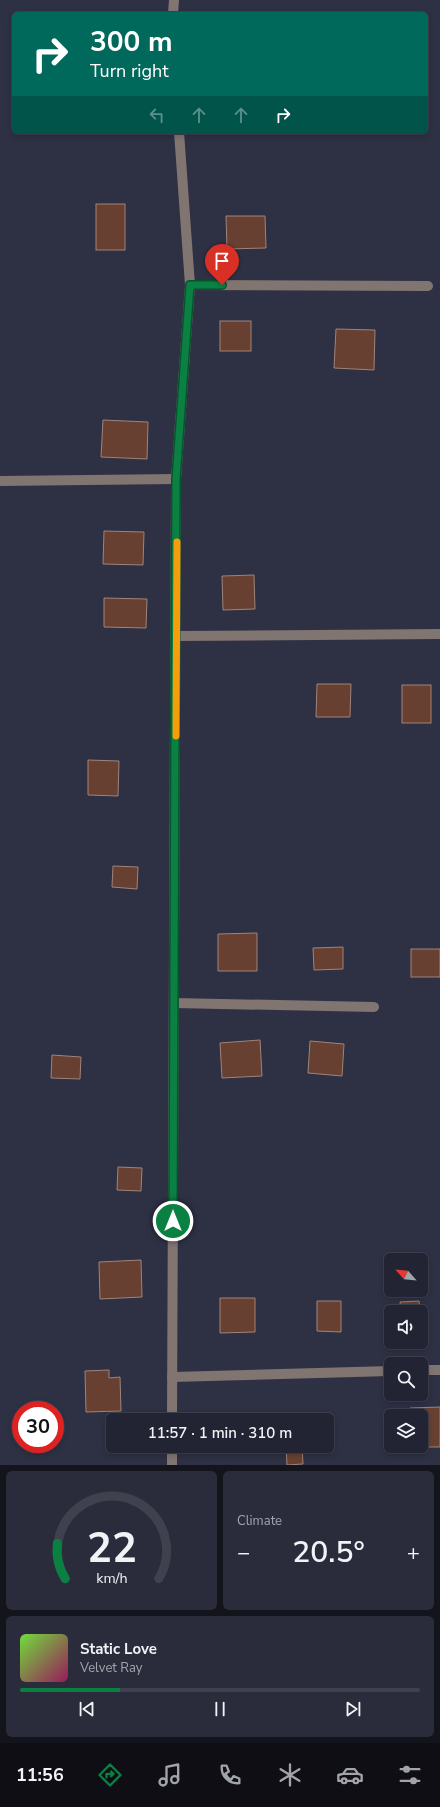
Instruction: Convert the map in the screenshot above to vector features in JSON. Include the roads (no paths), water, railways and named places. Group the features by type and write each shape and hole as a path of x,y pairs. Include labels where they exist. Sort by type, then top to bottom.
{"street":[{"path":"173,12 174,0"},
{"path":"172,1413 177,636 176,479 190,285 179,134"},
{"path":"190,285 428,286"},
{"path":"0,481 176,479"},
{"path":"177,636 440,634"},
{"path":"174,1003 374,1007"},
{"path":"428,1370 440,1370"},
{"path":"172,1377 384,1371"},
{"path":"172,1453 172,1465"}]}
